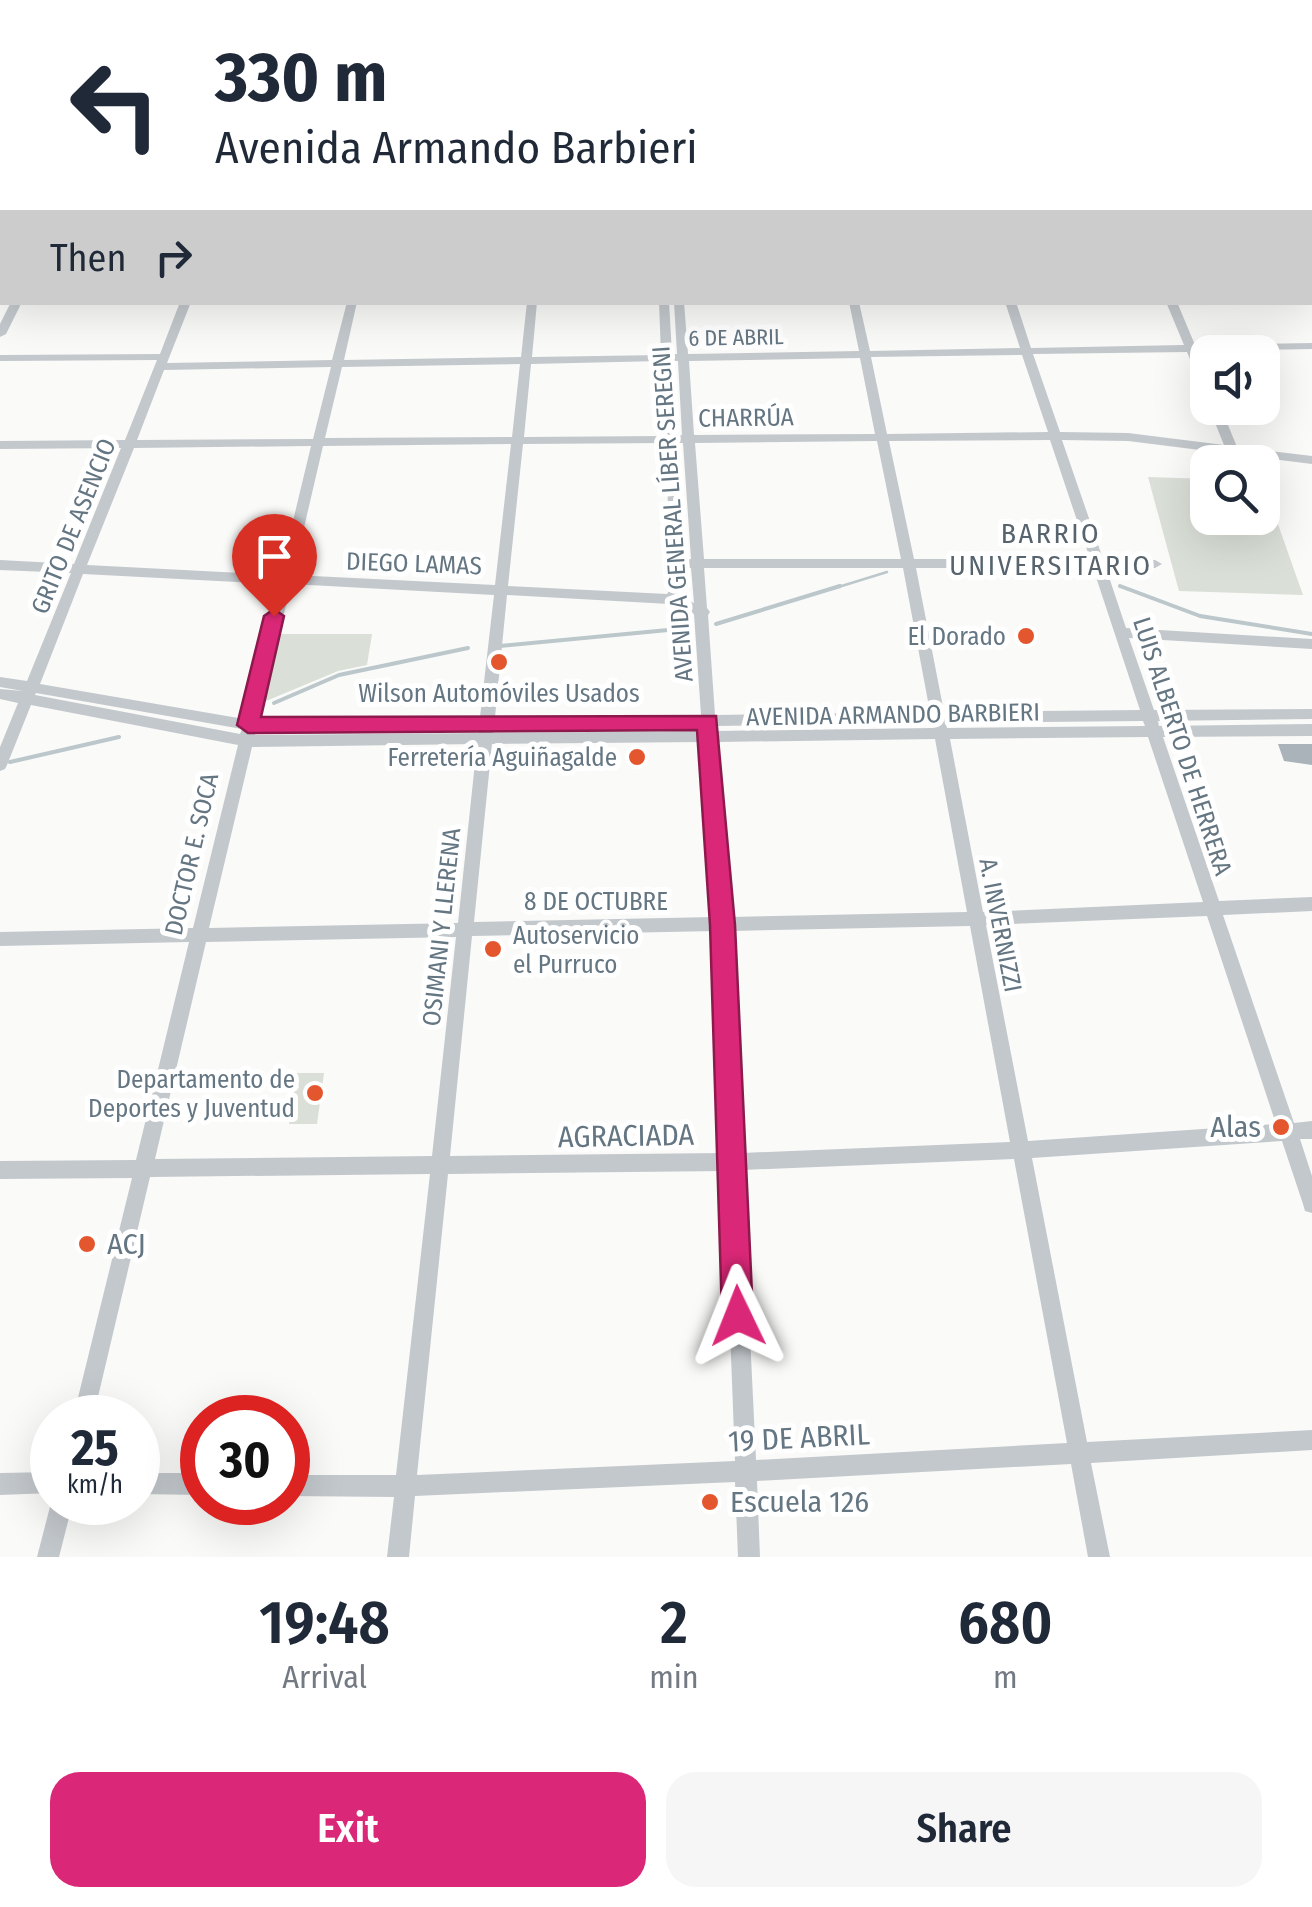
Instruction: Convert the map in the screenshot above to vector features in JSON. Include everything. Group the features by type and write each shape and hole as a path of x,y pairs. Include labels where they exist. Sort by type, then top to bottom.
{"street":[{"path":"0,334 15,305"},
{"name":"GRITO DE ASENCIO","path":"0,765 185,305"},
{"name":"DOCTOR E. SOCA","path":"89,1395 351,305"},
{"name":"OSIMANI Y LLERENA","path":"398,1557 532,305"},
{"name":"AVENIDA GENERAL LÍBER SEREGNI","path":"664,305 679,588 671,598"},
{"name":"AVENIDA GENERAL LÍBER SEREGNI","path":"679,305 723,925 749,1557"},
{"name":"A. INVERNIZZI","path":"855,305 909,566 1099,1557"},
{"name":"LUIS ALBERTO DE HERRERA","path":"1011,305 1312,1204"},
{"path":"1172,305 1190,345"},
{"name":"6 DE ABRIL","path":"1280,346 1312,346"},
{"name":"6 DE ABRIL","path":"0,358 336,365 1190,347"},
{"name":"CHARRÚA","path":"0,445 517,444 1057,436 1128,437 1197,445"},
{"name":"CHARRÚA","path":"1280,456 1312,460"},
{"path":"678,562 700,566 1155,564"},
{"name":"DIEGO LAMAS","path":"0,565 671,598 703,612"},
{"path":"1122,633 1312,644"},
{"name":"AVENIDA ARMANDO BARBIERI","path":"0,682 31,693 247,733 939,728 1152,724 1312,714"},
{"name":"AVENIDA ARMANDO BARBIERI","path":"0,694 31,693"},
{"name":"AVENIDA ARMANDO BARBIERI","path":"1152,724 1312,730"},
{"name":"8 DE OCTUBRE","path":"0,939 468,926 974,919 1312,904"},
{"name":"AGRACIADA","path":"0,1170 731,1162 1019,1150 1312,1130"},
{"name":"19 DE ABRIL","path":"310,1485 405,1486 744,1471 1312,1440"},
{"path":"0,1484 30,1483"},
{"path":"48,1557 56,1525"}],"shaded area":[{"path":"1148,477 1190,478 1190,535 1280,535 1280,530 1303,595 1179,591"},
{"path":"275,634 372,634 367,665 338,671 259,704"},
{"path":"297,1073 324,1073 317,1124 289,1124"}],"building":[{"path":"1278,744 1312,744 1312,765 1284,761"}],"waterway":[{"path":"832,589 887,572"},
{"path":"716,624 840,586"},
{"path":"1127,589 1120,586 1200,616 1312,634"},
{"path":"500,646 689,628"},
{"path":"274,703 339,675 468,648"},
{"path":"10,762 119,737"}],"place":[{"name":"El Dorado","path":"1026,636"},
{"name":"Wilson Automóviles Usados","path":"499,662"},
{"name":"Ferretería Aguiñagalde","path":"637,757"},
{"name":"Autoservicio el Purruco","path":"493,949"},
{"name":"Departamento de Deportes y Juventud","path":"315,1093"},
{"name":"Alas","path":"1281,1127"},
{"name":"ACJ","path":"87,1244"},
{"name":"Escuela 126","path":"710,1502"}],"district":[{"name":"BARRIO UNIVERSITARIO","path":"1051,549"}],"route":[{"path":"274,616 248,725 708,722 723,925 738,1316"}]}
